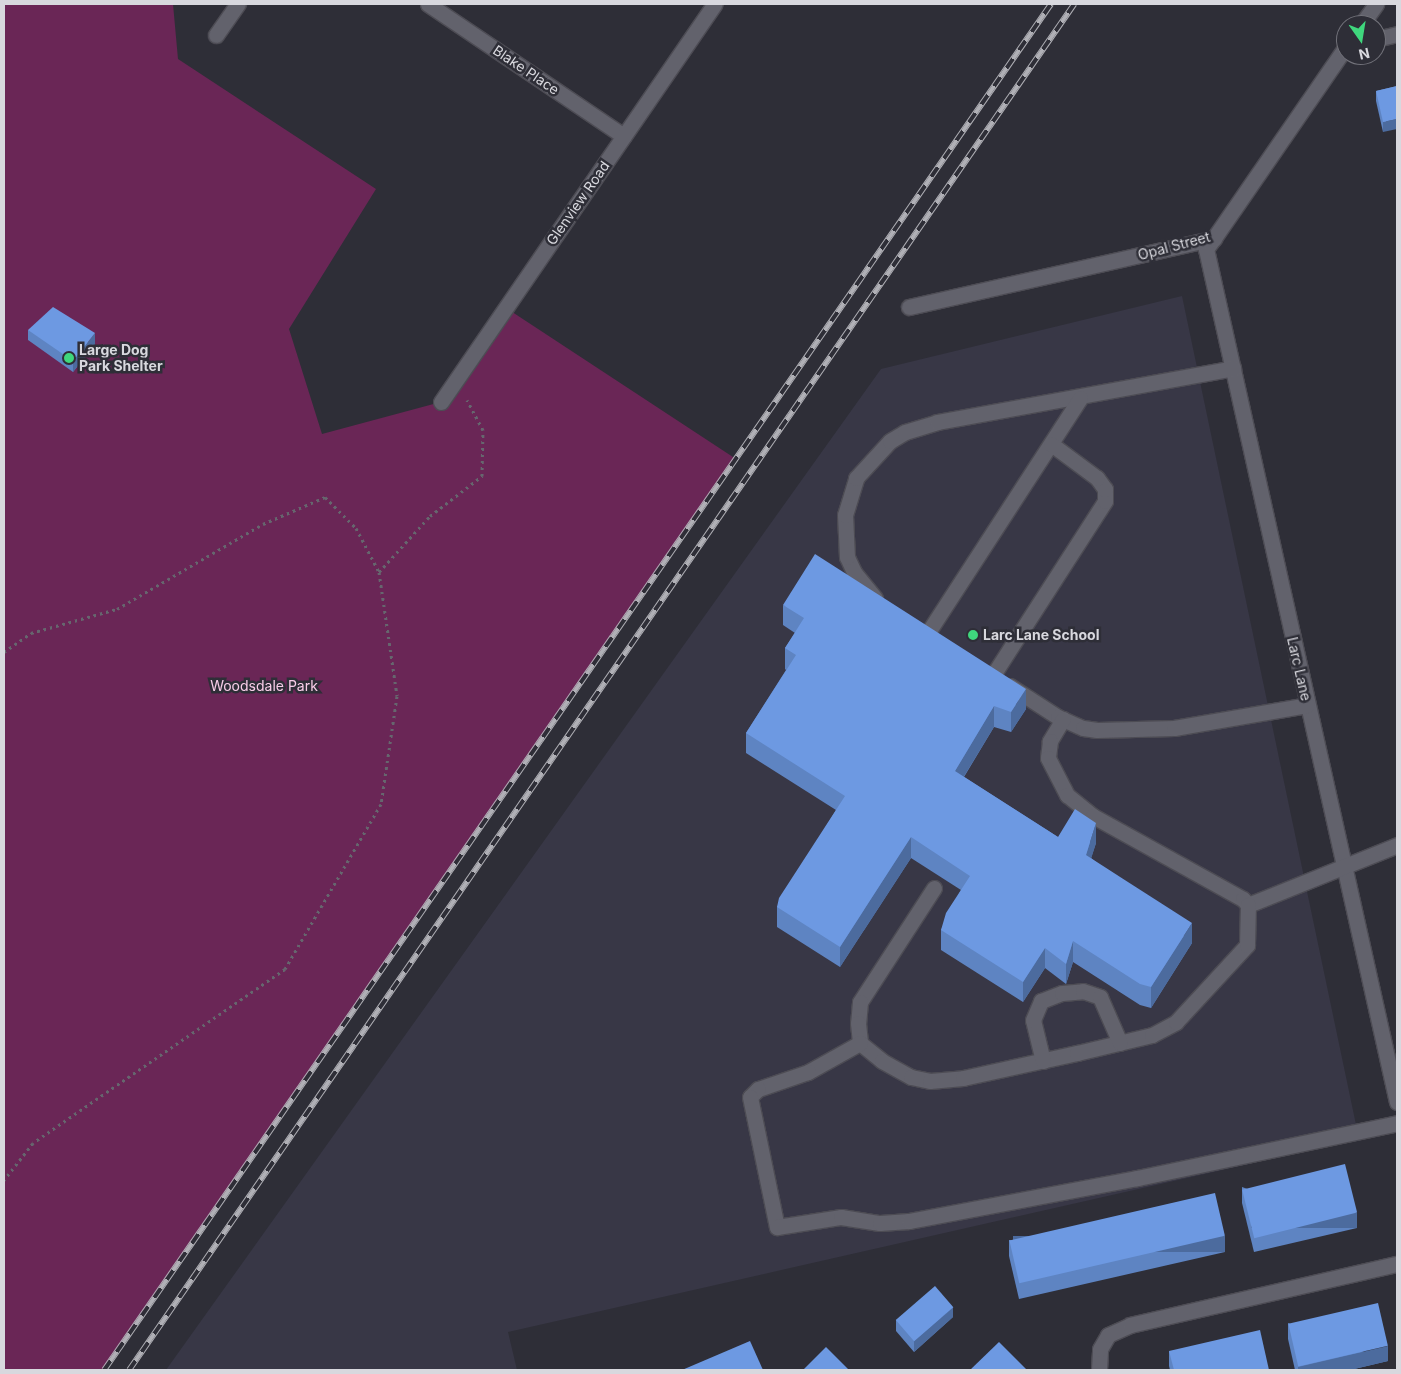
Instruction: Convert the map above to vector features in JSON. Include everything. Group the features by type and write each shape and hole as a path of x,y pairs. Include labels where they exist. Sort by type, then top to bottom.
{"street":[{"path":"216,35 238,4"},
{"name":"Blake Place","path":"428,4 624,136"},
{"name":"Glenview Road","path":"441,402 715,4"},
{"path":"1369,15 1376,4"},
{"name":"Opal Street","path":"909,308 1214,238 1336,61"},
{"name":"Larc Lane","path":"1214,238 1206,249 1344,869 1391,1050 1397,1102"},
{"path":"884,606 854,572 844,545 848,496 856,478 871,459 890,441 921,426 1080,398 1233,368"},
{"path":"927,634 1080,398"},
{"path":"993,675 1105,501 1105,489 1097,478 1051,444"},
{"path":"913,624 942,643"},
{"path":"979,666 1063,719 1084,728 1129,731 1174,728 1307,705"},
{"path":"860,1043 882,1061 911,1077 930,1080 963,1078 1152,1035 1176,1022 1247,945 1248,905 1243,899 1093,816 1067,794 1048,758 1050,741 1063,719"},
{"path":"1248,905 1344,869 1397,845"},
{"path":"860,1043 860,1002 934,888"},
{"path":"1043,1061 1033,1020 1041,1001 1062,993 1083,991 1100,997 1120,1043"},
{"path":"860,1043 808,1072 758,1089 750,1097 777,1227 841,1217 880,1223 910,1221 1137,1178 1397,1123"},
{"path":"1100,1370 1100,1349 1108,1335 1130,1325 1397,1264"}],"path":[{"path":"379,572 430,516 482,476 482,430 456,380"},
{"path":"4,652 31,633 117,609 263,524 325,497 356,528 379,572 396,696 381,804 285,969 33,1143 4,1180"}],"shaded area":[{"name":"Larc Lane School","path":"1182,296 1359,1139 508,1332 517,1370 166,1370 881,369"}],"green space":[{"name":"Woodsdale Park","path":"4,4 173,4 178,59 376,189 289,329 322,434 441,402 506,308 736,459 104,1370 4,1370"}],"building":[{"path":"1397,86 1397,119 1383,122 1376,91"},
{"name":"Large Dog Park Shelter","path":"53,307 95,333 73,361 28,330"},
{"path":"815,554 1026,689 1011,712 994,706 955,771 1058,837 1075,809 1096,823 1086,855 1192,923 1151,987 1140,984 1073,941 1066,964 1045,948 1023,982 941,930 946,913 970,876 911,837 840,947 777,907 779,898 845,796 746,733 796,655 785,648 804,618 783,605"},
{"path":"1345,1164 1357,1213 1254,1238 1242,1190"},
{"path":"1215,1193 1225,1236 1019,1283 1009,1240"},
{"path":"935,1286 953,1307 914,1341 896,1320"},
{"path":"1378,1303 1388,1346 1298,1367 1288,1324"},
{"path":"1260,1330 1269,1370 1174,1370 1169,1351"},
{"path":"750,1341 763,1370 682,1370"},
{"path":"999,1342 1027,1370 970,1370"},
{"path":"826,1347 849,1370 803,1370"}],"railway":[{"path":"104,1370 1051,4"},
{"path":"129,1370 1074,4"}],"place":[{"name":"Large Dog Park Shelter","path":"69,358"},
{"name":"Larc Lane School","path":"973,635"}]}
